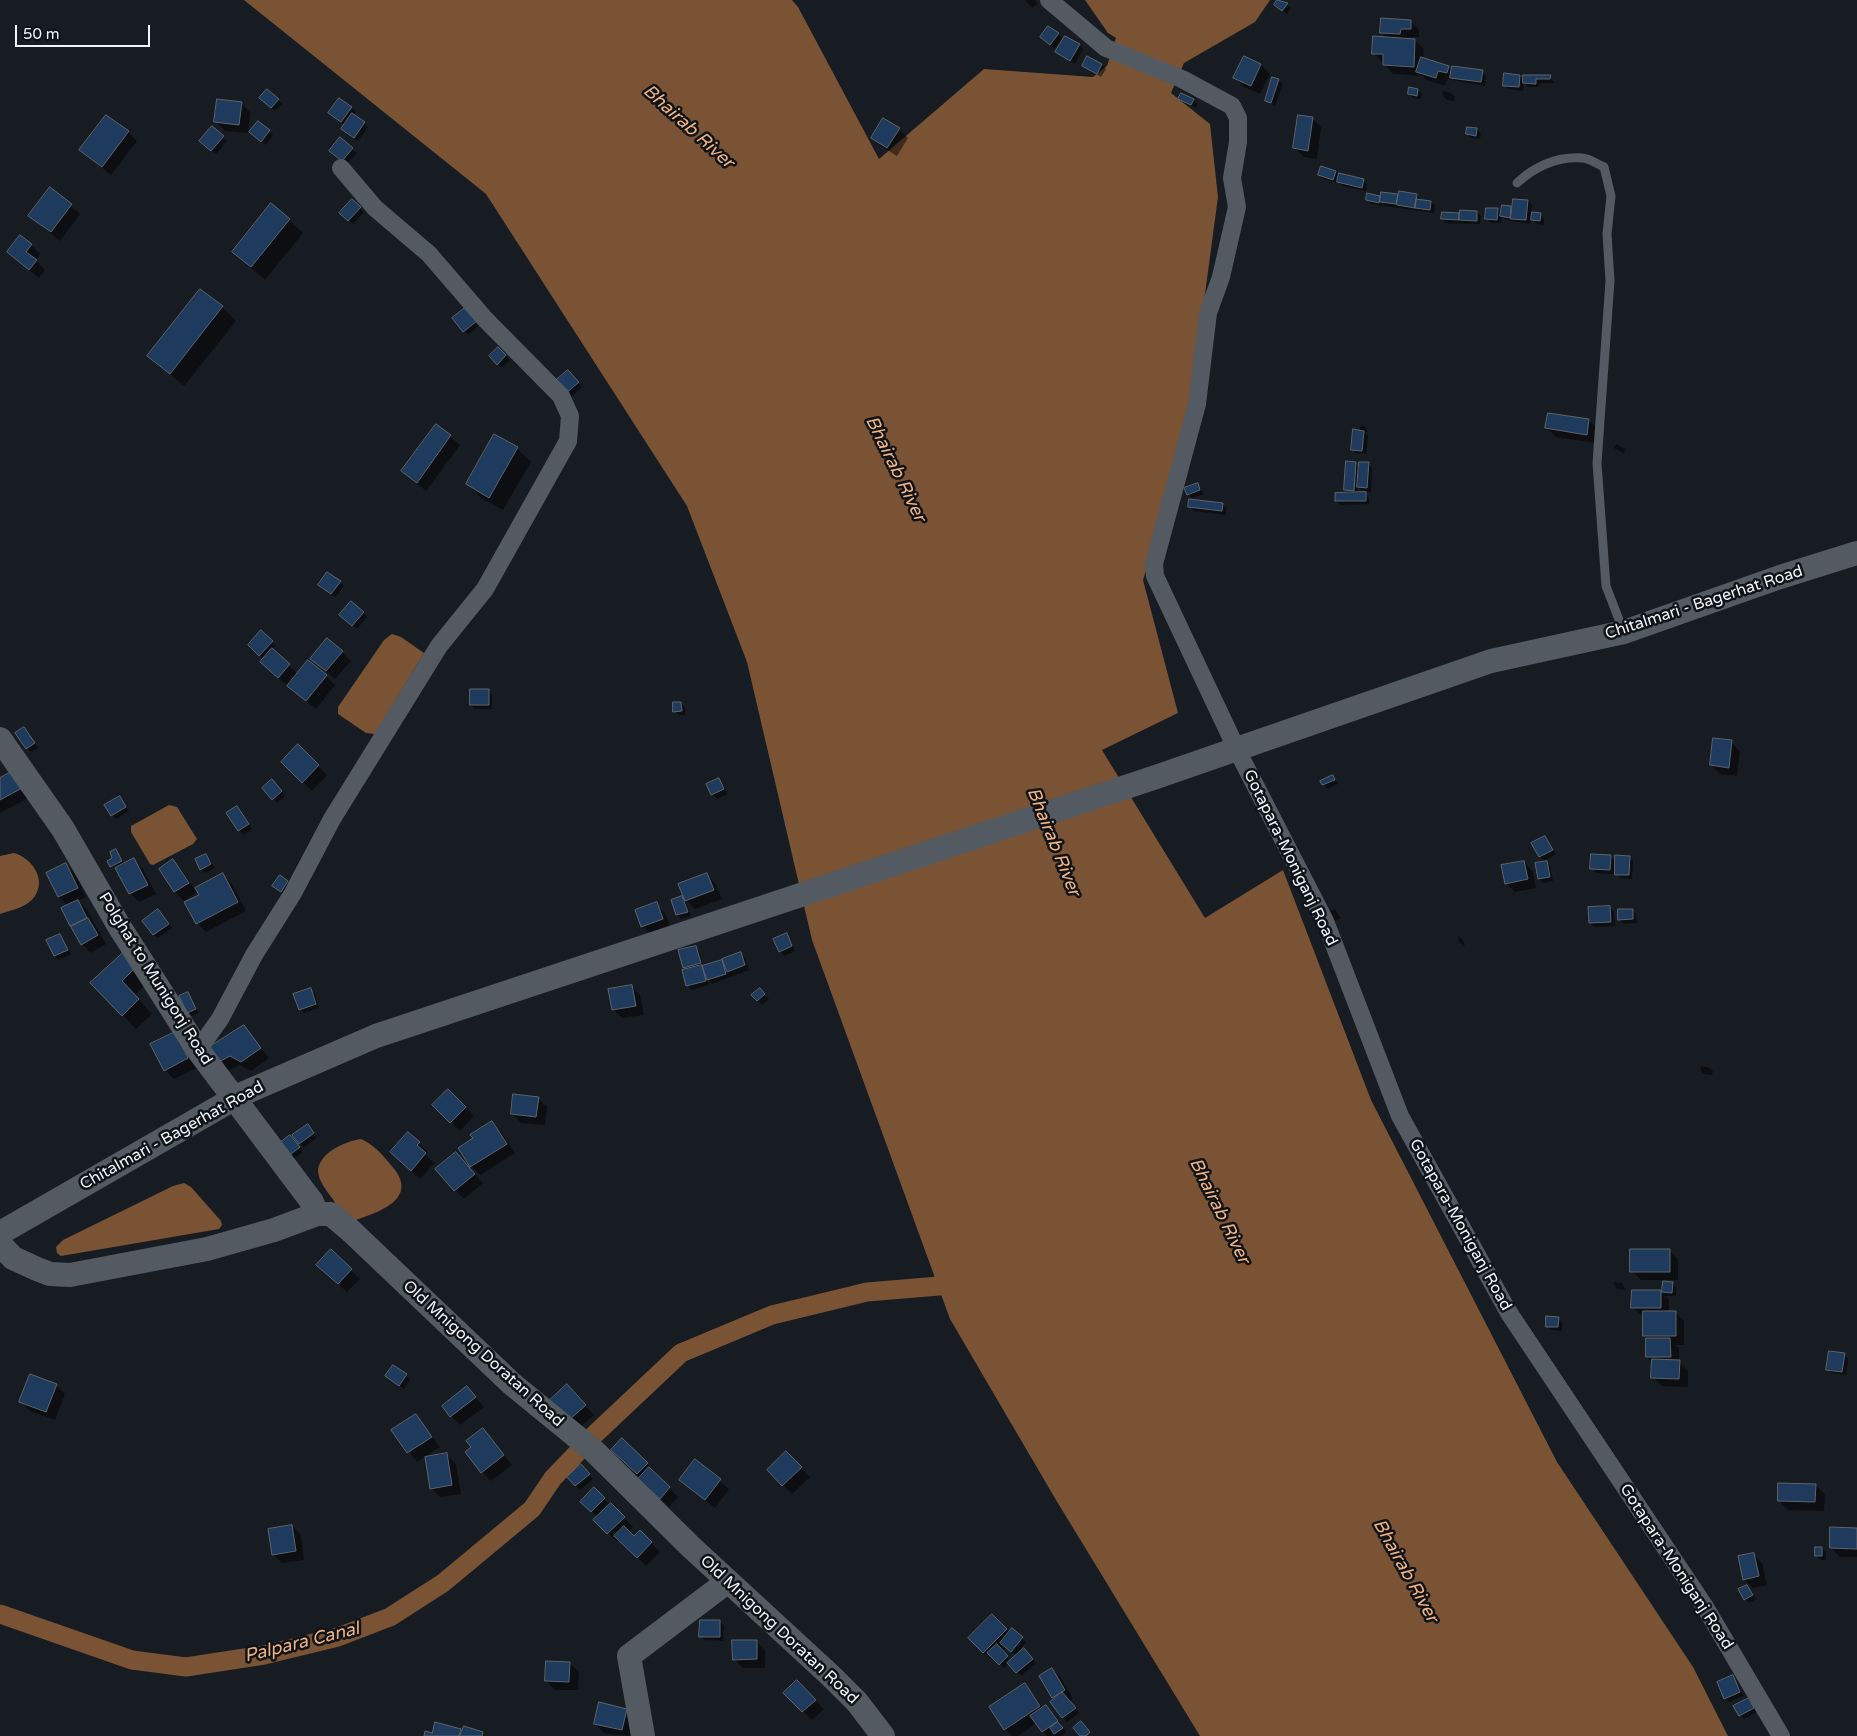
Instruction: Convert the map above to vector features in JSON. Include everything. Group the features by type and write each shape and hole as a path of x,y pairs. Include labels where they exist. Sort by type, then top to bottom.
{"main road":[{"name":"Chitalmari - Bagerhat Road","path":"0,1233 242,1094 376,1036 1156,777 1491,661 1624,632 1780,577 1857,553"},
{"name":"Polghat to Munigonj Road","path":"0,738 63,829 119,926 198,1050 312,1202 318,1214"},
{"path":"0,1244 13,1258 37,1269 50,1274 70,1275 207,1249 235,1239 274,1230 318,1214"},
{"name":"Old Mnigong Doratan Road","path":"318,1214 330,1214 351,1231 512,1384 594,1451 624,1483 727,1582 838,1683 857,1702 883,1736"},
{"path":"643,1736 629,1656 727,1582"}],"street":[{"name":"Gotapara-Moniganj Road","path":"1049,0 1106,48 1182,79 1232,106 1238,118 1238,142 1232,178 1236,207 1221,277 1208,313 1197,404 1154,564 1155,576 1237,750 1325,922 1400,1116 1509,1313 1705,1607 1781,1736"},
{"path":"198,1050 220,1019 254,954 293,893 332,818 439,646 485,589 568,441 570,416 561,396 485,319 429,254 375,208 341,168"}],"lane":[{"path":"1516,183 1541,165 1564,159 1584,158 1604,167 1611,196 1607,234 1610,281 1597,463 1606,586 1624,632"}],"water":[{"name":"Bhairab River","path":"244,0 792,0 798,7 879,159 984,69 1093,77 1107,66 1116,38 1108,33 1085,0 1270,0 1255,22 1184,63 1171,93 1210,124 1218,197 1185,443 1143,580 1178,713 1102,750 1205,918 1283,870 1371,1100 1557,1462 1693,1667 1728,1736 1200,1736 1056,1500 950,1319 812,940 747,662 687,506 486,194"},
{"path":"392,634 401,637 424,653 375,734 366,733 338,714 338,707 384,640"},
{"path":"169,805 177,807 197,839 193,844 153,865 150,864 131,832 131,826"},
{"path":"14,853 26,859 35,869 39,882 38,889 35,896 28,903 0,914 0,856"},
{"path":"361,1139 384,1156 399,1176 402,1186 394,1202 375,1213 353,1221 346,1217 338,1208 323,1185 318,1170 323,1158 335,1148"},
{"path":"184,1183 191,1187 221,1221 222,1225 219,1229 61,1256 57,1253 56,1247 63,1240 173,1186"}],"building":[{"path":"1277,0 1288,3 1282,11 1274,5"},
{"path":"1381,18 1411,20 1411,29 1401,29 1400,34 1380,33"},
{"path":"1048,26 1059,33 1050,45 1040,37"},
{"path":"1065,36 1080,44 1070,61 1055,52"},
{"path":"1373,36 1415,39 1414,67 1383,65 1383,54 1372,54"},
{"path":"1087,56 1102,64 1097,74 1082,66"},
{"path":"1244,56 1261,64 1251,86 1233,78"},
{"path":"1421,57 1449,66 1447,73 1438,71 1436,78 1416,72"},
{"path":"1452,66 1483,70 1481,82 1450,78"},
{"path":"1504,73 1520,75 1519,87 1503,86"},
{"path":"1523,75 1551,75 1550,79 1536,79 1536,84 1523,83"},
{"path":"1272,77 1279,79 1271,103 1265,101"},
{"path":"1409,87 1418,89 1417,96 1408,94"},
{"path":"267,89 279,99 271,108 259,98"},
{"path":"1181,93 1194,99 1191,105 1178,99"},
{"path":"339,98 352,107 341,122 328,113"},
{"path":"217,99 242,102 239,125 214,122"},
{"path":"352,113 365,122 354,138 341,129"},
{"path":"106,115 129,131 102,167 79,150"},
{"path":"1298,115 1313,117 1308,151 1293,148"},
{"path":"883,118 900,128 887,148 871,138"},
{"path":"258,121 270,130 261,142 249,132"},
{"path":"212,126 224,136 211,151 199,141"},
{"path":"1467,127 1477,128 1476,136 1466,134"},
{"path":"340,137 353,148 342,161 329,151"},
{"path":"1321,166 1336,171 1333,180 1318,175"},
{"path":"1339,173 1364,179 1362,188 1337,182"},
{"path":"50,187 72,204 51,232 28,216"},
{"path":"1399,191 1417,194 1415,208 1397,205"},
{"path":"1381,192 1398,194 1396,204 1380,202"},
{"path":"1367,193 1380,196 1379,203 1366,200"},
{"path":"352,199 361,207 348,221 339,213"},
{"path":"1416,199 1431,201 1430,210 1415,208"},
{"path":"1513,199 1528,200 1526,220 1511,219"},
{"path":"271,203 290,219 251,267 232,252"},
{"path":"1502,205 1511,206 1510,218 1500,216"},
{"path":"1486,208 1498,208 1497,220 1485,219"},
{"path":"1460,210 1477,211 1477,221 1459,220"},
{"path":"1442,212 1459,213 1459,220 1441,219"},
{"path":"1532,212 1541,213 1540,221 1531,220"},
{"path":"20,235 32,244 26,252 37,260 29,270 7,252"},
{"path":"200,289 223,306 170,374 147,356"},
{"path":"466,307 477,321 463,332 452,318"},
{"path":"498,347 506,355 497,365 489,356"},
{"path":"568,370 579,382 565,394 554,382"},
{"path":"1548,413 1589,419 1587,435 1545,428"},
{"path":"436,424 451,435 417,483 401,471"},
{"path":"1353,429 1364,431 1362,451 1351,450"},
{"path":"494,434 518,447 489,498 466,484"},
{"path":"1346,461 1356,462 1354,491 1344,490"},
{"path":"1359,462 1369,462 1367,488 1357,487"},
{"path":"1198,483 1200,490 1187,495 1184,488"},
{"path":"1366,492 1366,501 1335,501 1335,493"},
{"path":"1189,499 1223,503 1222,511 1188,507"},
{"path":"327,572 341,581 331,594 318,585"},
{"path":"351,601 364,612 352,626 339,615"},
{"path":"261,630 273,641 259,656 248,645"},
{"path":"327,638 343,651 326,671 310,659"},
{"path":"272,648 290,664 278,678 260,662"},
{"path":"308,660 327,675 306,701 287,686"},
{"path":"470,689 489,689 489,705 470,705"},
{"path":"673,702 681,702 682,711 673,712"},
{"path":"24,727 35,743 26,749 15,733"},
{"path":"1713,738 1732,740 1729,768 1710,765"},
{"path":"298,744 319,765 302,783 281,762"},
{"path":"13,771 22,788 0,800 0,778"},
{"path":"1333,775 1335,780 1322,785 1320,781"},
{"path":"719,778 724,789 711,795 706,784"},
{"path":"272,779 282,791 272,800 262,788"},
{"path":"120,796 126,807 111,816 104,805"},
{"path":"237,806 249,824 238,831 226,813"},
{"path":"1545,836 1553,850 1539,857 1531,843"},
{"path":"116,849 122,861 110,867 107,861 112,858 110,852"},
{"path":"206,854 211,864 200,870 195,859"},
{"path":"1591,854 1611,855 1610,870 1590,869"},
{"path":"1615,855 1630,856 1629,875 1615,875"},
{"path":"134,858 148,885 129,894 115,868"},
{"path":"173,859 189,883 174,892 159,869"},
{"path":"1524,861 1528,879 1505,884 1501,865"},
{"path":"1547,861 1550,877 1538,879 1535,863"},
{"path":"66,863 78,888 58,897 46,873"},
{"path":"223,873 238,902 196,924 184,902 199,895 195,888"},
{"path":"707,873 714,890 685,901 678,884"},
{"path":"280,875 288,881 281,892 272,886"},
{"path":"682,896 688,912 676,915 671,900"},
{"path":"78,900 87,918 70,926 61,908"},
{"path":"657,902 663,919 641,927 635,910"},
{"path":"1610,906 1611,922 1589,923 1588,907"},
{"path":"158,909 169,924 153,935 142,921"},
{"path":"1618,909 1633,909 1633,919 1618,920"},
{"path":"88,918 98,935 81,945 71,927"},
{"path":"787,933 792,946 779,952 773,939"},
{"path":"60,934 68,950 54,956 46,940"},
{"path":"696,946 701,963 683,968 678,950"},
{"path":"124,952 137,966 122,981 139,999 122,1016 90,983"},
{"path":"741,952 745,965 727,972 722,959"},
{"path":"722,960 726,974 707,980 702,966"},
{"path":"702,965 706,981 686,986 682,970"},
{"path":"632,985 636,1006 612,1010 608,989"},
{"path":"311,988 316,1004 299,1010 293,994"},
{"path":"760,988 765,994 757,1001 751,995"},
{"path":"188,992 196,1009 187,1013 179,996"},
{"path":"244,1025 261,1048 241,1062 230,1056 217,1063 208,1048"},
{"path":"175,1032 188,1058 164,1071 150,1044"},
{"path":"448,1089 466,1107 450,1123 432,1105"},
{"path":"513,1094 539,1097 536,1117 511,1114"},
{"path":"492,1121 507,1144 470,1167 458,1148 473,1138 470,1135"},
{"path":"308,1124 314,1133 299,1144 292,1135"},
{"path":"408,1132 420,1142 417,1145 426,1153 411,1171 390,1152"},
{"path":"290,1135 300,1147 287,1157 277,1145"},
{"path":"456,1152 475,1174 454,1191 435,1169"},
{"path":"331,1249 352,1269 338,1284 316,1265"},
{"path":"1630,1249 1670,1249 1670,1272 1630,1272"},
{"path":"1663,1281 1673,1282 1672,1293 1662,1292"},
{"path":"1632,1290 1661,1290 1661,1308 1631,1308"},
{"path":"1643,1311 1676,1311 1676,1336 1643,1336"},
{"path":"1546,1316 1559,1317 1558,1327 1546,1327"},
{"path":"1646,1338 1670,1338 1671,1357 1646,1357"},
{"path":"1829,1351 1845,1353 1842,1372 1826,1370"},
{"path":"1652,1359 1680,1360 1679,1379 1651,1378"},
{"path":"393,1365 407,1374 399,1386 385,1376"},
{"path":"30,1374 57,1384 46,1412 19,1402"},
{"path":"567,1384 586,1405 569,1420 550,1400"},
{"path":"467,1386 476,1397 450,1417 442,1406"},
{"path":"416,1414 432,1437 407,1453 391,1430"},
{"path":"483,1428 504,1455 481,1473 465,1452 471,1447 466,1441"},
{"path":"622,1438 648,1463 637,1474 611,1450"},
{"path":"786,1451 802,1467 782,1486 767,1470"},
{"path":"447,1453 452,1485 430,1489 425,1457"},
{"path":"695,1459 721,1479 705,1500 679,1480"},
{"path":"581,1464 590,1474 575,1486 567,1477"},
{"path":"649,1467 670,1487 660,1499 638,1479"},
{"path":"1778,1483 1816,1484 1815,1502 1778,1501"},
{"path":"594,1487 605,1498 591,1512 580,1502"},
{"path":"611,1503 625,1517 607,1534 593,1520"},
{"path":"292,1525 296,1551 272,1555 268,1529"},
{"path":"624,1526 634,1536 640,1530 652,1542 637,1558 614,1536"},
{"path":"1830,1527 1857,1528 1857,1549 1830,1548"},
{"path":"1815,1547 1822,1547 1822,1556 1815,1556"},
{"path":"1754,1553 1759,1576 1743,1580 1738,1556"},
{"path":"1747,1585 1753,1595 1744,1600 1738,1589"},
{"path":"992,1614 1007,1629 983,1653 968,1638"},
{"path":"700,1620 720,1620 720,1637 699,1637"},
{"path":"1012,1628 1023,1637 1011,1652 1000,1643"},
{"path":"732,1640 757,1640 757,1659 733,1660"},
{"path":"997,1644 1008,1656 999,1665 987,1653"},
{"path":"1024,1648 1033,1659 1016,1673 1007,1663"},
{"path":"546,1661 570,1662 569,1682 545,1681"},
{"path":"1052,1668 1065,1690 1052,1698 1039,1676"},
{"path":"1733,1675 1740,1692 1724,1699 1717,1682"},
{"path":"797,1680 816,1700 802,1712 783,1693"},
{"path":"1025,1683 1040,1706 1004,1730 989,1707"},
{"path":"1062,1692 1076,1708 1062,1718 1050,1702"},
{"path":"1749,1698 1754,1708 1739,1716 1733,1706"},
{"path":"599,1702 627,1709 622,1730 594,1724"},
{"path":"1046,1705 1058,1721 1042,1732 1030,1716"},
{"path":"1081,1721 1090,1732 1086,1736 1080,1736 1073,1728"},
{"path":"435,1722 461,1729 459,1736 424,1736 425,1731 432,1733"},
{"path":"1058,1722 1063,1728 1054,1734 1050,1728"},
{"path":"464,1726 483,1732 482,1736 460,1736"}],"waterway":[{"path":"594,1435 681,1353 772,1315 867,1292 963,1284"},
{"name":"Palpara Canal","path":"0,1614 132,1660 186,1667 264,1655 338,1637 390,1617 443,1583 532,1509 553,1478 577,1453"}]}
